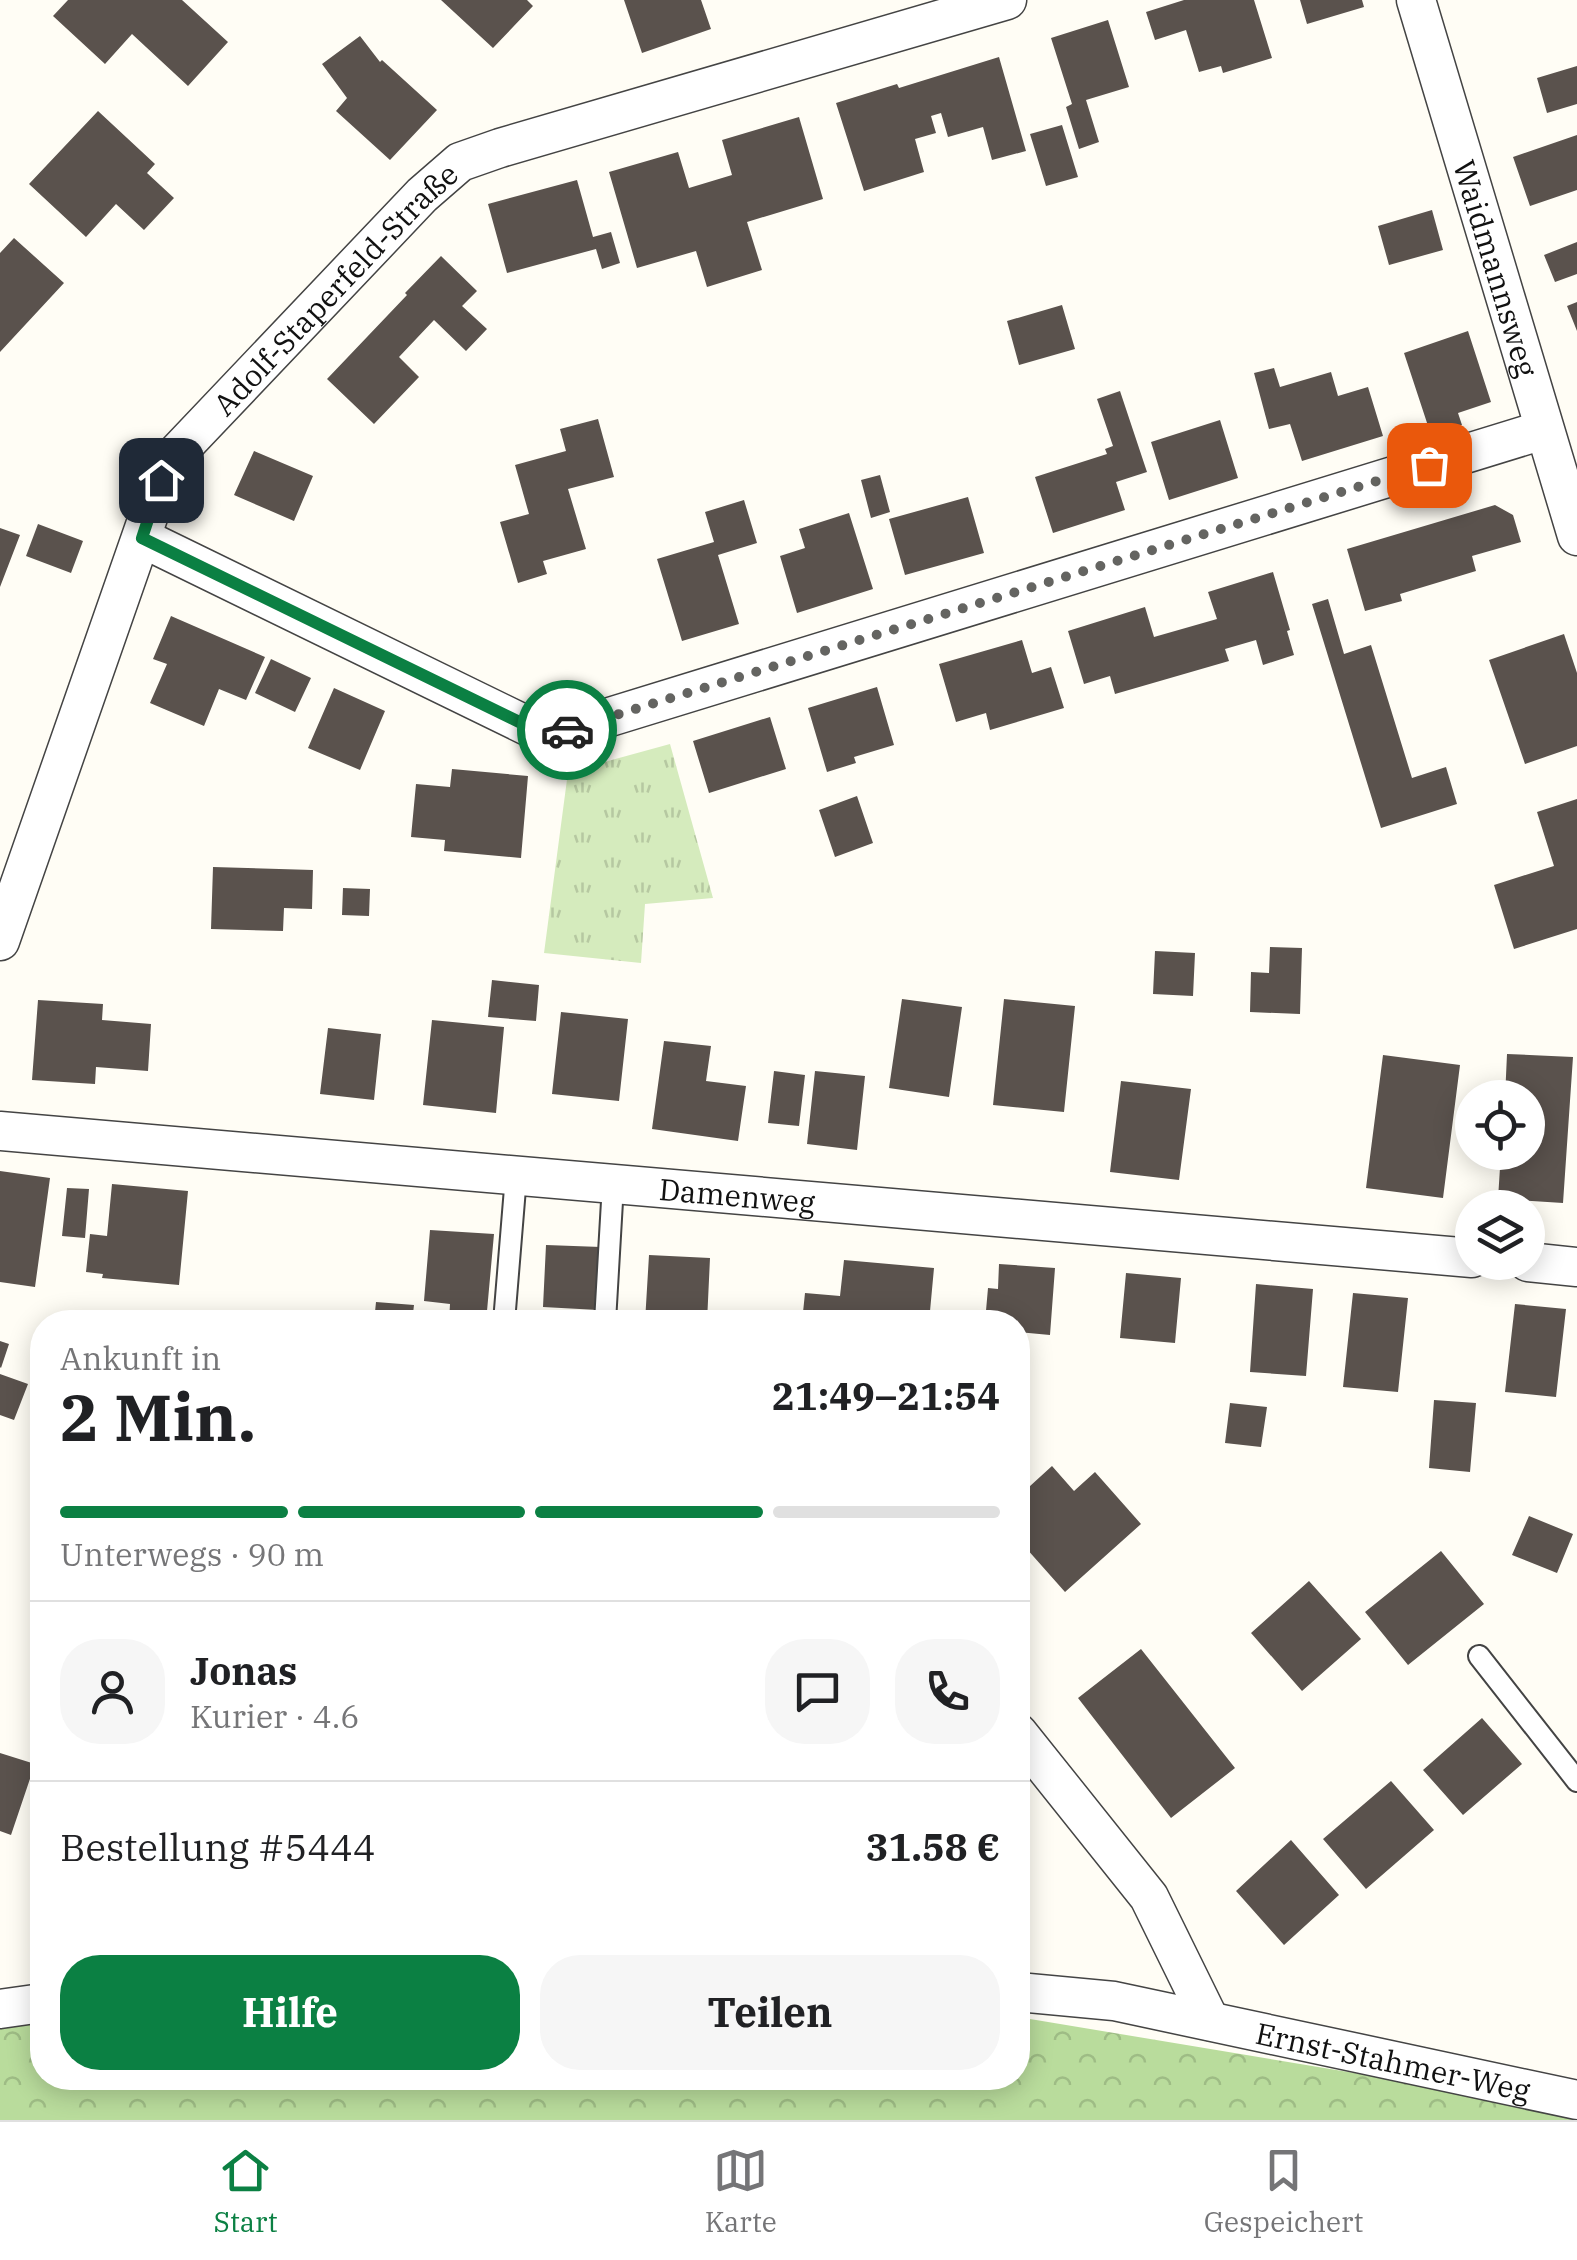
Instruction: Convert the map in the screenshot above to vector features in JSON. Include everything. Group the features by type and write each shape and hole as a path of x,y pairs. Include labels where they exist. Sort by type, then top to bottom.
{"street":[{"name":"Adolf-Staperfeld-Straße","path":"0,941 161,480 173,457 422,195 460,162 1007,0"},
{"name":"Waidmannsweg","path":"1416,0 1577,536"},
{"path":"142,538 548,736 1544,430"},
{"name":"Damenweg","path":"0,1130 1455,1257"},
{"path":"1545,1264 1577,1267"},
{"path":"1030,1748 1149,1897 1210,2021"},
{"name":"Ernst-Stahmer-Weg","path":"1030,1993 1114,2001 1577,2100"},
{"path":"0,2009 30,2005"}],"lane":[{"path":"505,1310 516,1176"},
{"path":"606,1310 613,1184"},
{"path":"1479,1656 1577,1781"}],"green space":[{"path":"670,744 713,898 645,904 641,963 544,953 568,772"},
{"path":"30,2016 30,2090 1030,2090 1030,2019 1577,2110 1577,2120 0,2120 0,2022"}],"building":[{"path":"68,0 182,0 228,42 188,86 132,34 105,64 53,16"},
{"path":"441,0 527,0 533,6 493,48"},
{"path":"624,0 701,0 711,29 642,53"},
{"path":"1184,0 1254,0 1272,58 1223,73 1221,66 1199,72 1186,30 1155,40 1146,12"},
{"path":"1300,0 1362,0 1364,7 1307,24"},
{"path":"1108,20 1129,87 1086,100 1099,142 1079,149 1066,107 1072,104 1051,38"},
{"path":"360,36 380,62 437,110 390,160 336,111 347,98 322,64"},
{"path":"999,57 1026,151 992,160 983,127 948,137 941,113 931,116 936,133 915,139 924,172 864,191 836,103"},
{"path":"1577,66 1577,104 1547,113 1537,78"},
{"path":"98,111 155,164 147,173 174,198 144,230 116,204 86,237 29,184"},
{"path":"799,117 823,199 747,222 762,270 707,287 696,251 637,268 609,172 678,152 689,188 732,175 722,140"},
{"path":"1062,125 1078,177 1046,186 1030,134"},
{"path":"1577,135 1577,190 1530,206 1513,157"},
{"path":"577,180 593,237 611,232 620,263 602,269 596,249 507,273 488,204"},
{"path":"1432,210 1443,250 1389,265 1378,226"},
{"path":"14,238 64,283 0,352 0,253"},
{"path":"1577,242 1577,274 1555,282 1544,255"},
{"path":"441,256 477,291 462,306 487,329 466,351 434,320 399,357 419,377 374,424 327,379"},
{"path":"1577,302 1577,331 1567,306"},
{"path":"1062,305 1075,349 1019,365 1007,321"},
{"path":"1468,331 1491,402 1458,413 1462,425 1431,435 1404,353"},
{"path":"1274,368 1280,387 1331,372 1338,396 1368,387 1383,436 1302,461 1290,424 1269,429 1254,373"},
{"path":"1120,391 1147,472 1116,482 1125,510 1053,533 1035,477 1107,454 1105,449 1113,446 1097,399"},
{"path":"598,419 614,477 568,489 586,549 543,561 547,574 518,583 500,522 529,514 515,465 566,451 560,429"},
{"path":"1220,420 1238,478 1169,500 1151,442"},
{"path":"254,451 313,476 294,521 234,495"},
{"path":"880,475 890,512 871,518 861,480"},
{"path":"968,497 984,553 905,575 889,519"},
{"path":"744,500 757,543 718,555 739,624 682,641 657,559 714,542 705,512"},
{"path":"1495,505 1513,515 1521,542 1472,556 1476,571 1400,594 1402,601 1365,611 1347,549"},
{"path":"849,513 873,589 797,613 780,556 805,548 799,529"},
{"path":"38,524 83,541 71,573 26,556"},
{"path":"0,528 20,535 0,587"},
{"path":"1273,572 1294,655 1263,665 1256,640 1225,649 1229,661 1115,694 1110,676 1084,684 1068,631 1145,607 1154,637 1217,619 1208,592"},
{"path":"1328,599 1344,654 1371,645 1412,778 1446,767 1457,804 1381,828 1312,604"},
{"path":"171,616 265,657 246,700 219,689 204,726 150,703 167,664 153,659"},
{"path":"1564,634 1577,673 1577,746 1525,764 1489,660"},
{"path":"1022,640 1032,673 1051,667 1064,708 990,730 986,713 956,722 939,664"},
{"path":"271,659 311,678 295,712 255,693"},
{"path":"877,687 894,745 854,757 856,763 827,772 808,708"},
{"path":"334,688 385,711 360,770 308,748"},
{"path":"770,717 786,769 709,793 693,741"},
{"path":"452,769 528,776 521,858 444,851 445,840 411,837 416,784 450,787"},
{"path":"857,796 873,843 835,857 819,810"},
{"path":"1577,799 1577,929 1514,949 1494,885 1554,866 1537,812"},
{"path":"213,867 313,870 312,909 284,908 283,931 211,929"},
{"path":"343,888 370,889 369,916 342,915"},
{"path":"1270,947 1302,948 1300,1014 1250,1012 1251,972 1269,973"},
{"path":"1155,951 1195,953 1193,996 1153,994"},
{"path":"492,980 539,985 536,1021 488,1017"},
{"path":"902,999 962,1007 949,1097 889,1088"},
{"path":"1004,999 1075,1006 1064,1112 993,1105"},
{"path":"38,1000 103,1004 102,1020 151,1024 148,1071 96,1067 95,1084 32,1080"},
{"path":"561,1012 628,1019 619,1101 552,1094"},
{"path":"432,1020 504,1027 496,1113 423,1105"},
{"path":"328,1028 381,1034 374,1100 320,1094"},
{"path":"664,1041 711,1046 706,1081 746,1086 738,1141 652,1129"},
{"path":"1507,1054 1573,1057 1563,1203 1545,1202 1545,1190 1499,1190 1500,1170 1545,1170 1545,1080 1506,1080"},
{"path":"1383,1055 1460,1065 1455,1080 1443,1198 1366,1188"},
{"path":"774,1071 805,1075 799,1126 768,1123"},
{"path":"815,1071 865,1076 857,1150 807,1144"},
{"path":"1121,1081 1191,1089 1179,1180 1110,1172"},
{"path":"0,1171 50,1178 35,1287 0,1282"},
{"path":"112,1184 188,1191 179,1285 102,1278 103,1274 86,1272 90,1234 107,1236"},
{"path":"67,1188 89,1189 85,1238 62,1236"},
{"path":"430,1230 494,1234 487,1310 450,1310 450,1304 424,1301"},
{"path":"546,1245 601,1247 598,1310 543,1307"},
{"path":"649,1255 710,1258 708,1310 646,1310"},
{"path":"844,1260 934,1268 930,1310 803,1310 805,1293 840,1296"},
{"path":"999,1264 1055,1268 1050,1335 1030,1333 1030,1310 986,1310 988,1288 998,1289"},
{"path":"1126,1273 1181,1278 1175,1343 1120,1338"},
{"path":"1256,1284 1313,1289 1306,1376 1250,1372"},
{"path":"1353,1293 1408,1298 1398,1392 1343,1387"},
{"path":"376,1302 414,1305 413,1310 375,1310"},
{"path":"1515,1304 1566,1309 1556,1397 1505,1392"},
{"path":"0,1341 9,1344 1,1368 0,1367"},
{"path":"0,1374 28,1384 14,1420 0,1415"},
{"path":"1434,1400 1476,1403 1470,1472 1429,1468"},
{"path":"1230,1403 1267,1407 1261,1447 1225,1443"},
{"path":"1052,1466 1074,1491 1095,1472 1141,1524 1065,1592 1030,1553 1030,1486"},
{"path":"1529,1516 1573,1534 1557,1573 1512,1555"},
{"path":"1441,1551 1484,1604 1408,1665 1365,1612"},
{"path":"1309,1581 1361,1639 1302,1691 1251,1633"},
{"path":"1141,1649 1235,1768 1171,1818 1078,1698"},
{"path":"1482,1718 1522,1764 1463,1815 1423,1770"},
{"path":"0,1753 30,1762 30,1779 11,1835 0,1831"},
{"path":"1391,1781 1434,1830 1366,1889 1323,1839"},
{"path":"1291,1840 1339,1895 1284,1945 1236,1891"}],"way so far":[{"path":"567,730 1429,465"}],"route":[{"path":"161,480 142,538 548,736 567,730"}]}
